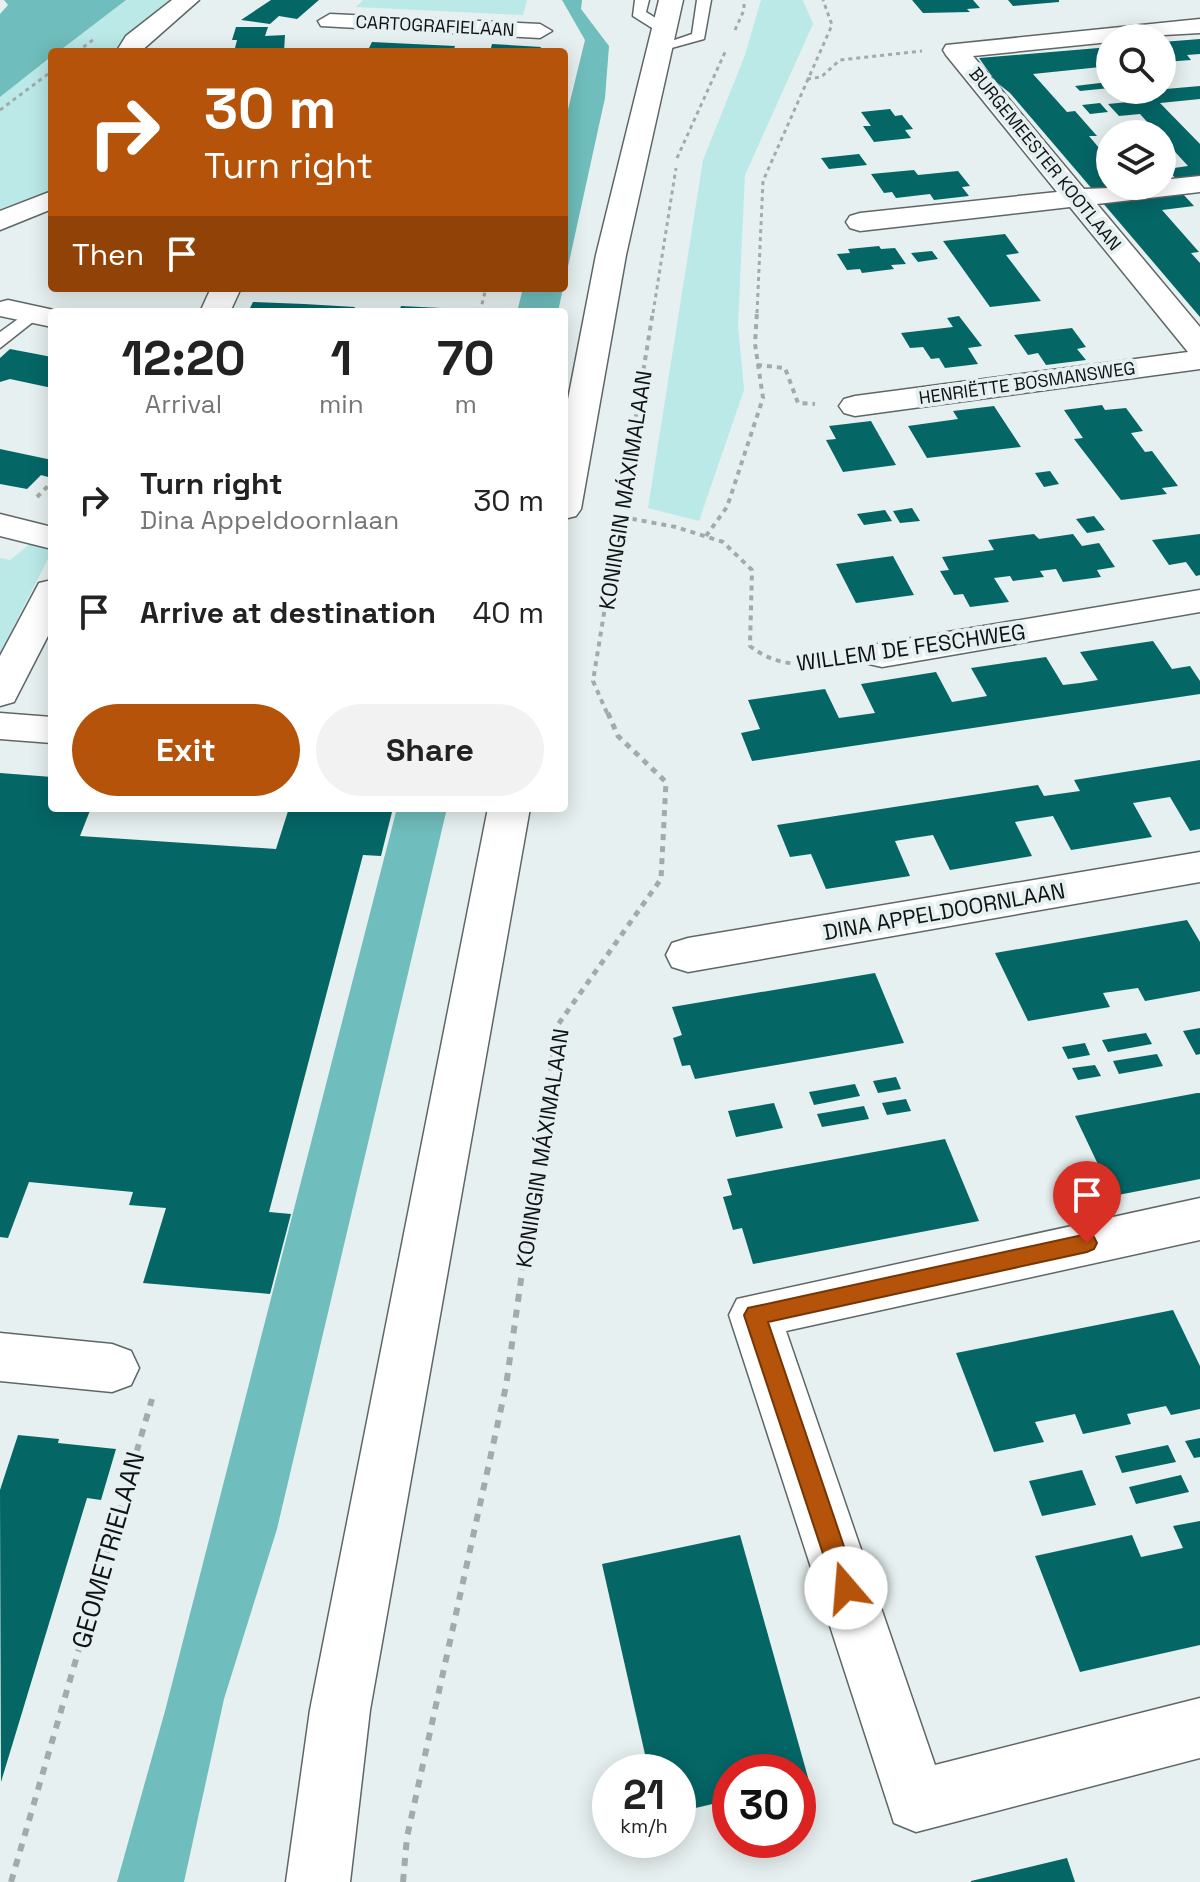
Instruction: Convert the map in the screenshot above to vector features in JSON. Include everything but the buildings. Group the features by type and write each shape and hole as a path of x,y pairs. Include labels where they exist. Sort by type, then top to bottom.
{"street":[{"path":"131,48 135,41 187,0"},
{"name":"CARTOGRAFIELAAN","path":"350,0 322,30 540,31"},
{"path":"568,487 611,255 671,0"},
{"name":"BURGEMEESTER KOOTLAAN","path":"1200,26 955,50 1200,347"},
{"path":"860,222 1200,184"},
{"path":"0,221 48,201"},
{"name":"HENRIËTTE BOSMANSWEG","path":"855,406 1200,360"},
{"path":"0,525 48,537"},
{"path":"0,693 48,599"},
{"name":"WILLEM DE FESCHWEG","path":"882,655 1200,601"},
{"path":"0,726 48,730"},
{"path":"318,1882 340,1710 508,812"},
{"name":"DINA APPELDOORNLAAN","path":"688,955 1200,867"},
{"path":"1200,1219 755,1315 916,1801 1200,1728"},
{"path":"0,1357 112,1368"},
{"path":"297,1882 340,1710"}],"lane":[{"path":"642,0 638,13 664,40 699,36 704,0"},
{"path":"0,342 30,314"}],"path":[{"name":"KONINGIN MÁXIMALAAN","path":"403,1882 407,1837 506,1386 557,1026 661,879 666,782 618,736 593,681 622,517 677,159 744,10 744,0"},
{"path":"706,536 727,507 763,398 755,344 763,181 832,25 823,0"},
{"path":"806,79 821,77 840,60 903,52"},
{"path":"0,110 48,74"},
{"path":"757,365 785,368 798,403"},
{"name":"WILLEM DE FESCHWEG","path":"622,517 723,542 752,570 750,646 772,662 793,667 882,655"},
{"name":"GEOMETRIELAAN","path":"11,1882 160,1372 112,1368"}],"shaded area":[{"path":"4,0 126,0 63,48 48,48 48,59 0,97 0,14 8,5"},
{"path":"126,0 175,0 123,48 63,48"},
{"path":"363,0 527,0 523,15 356,7"},
{"path":"562,0 582,0 581,9 609,46 605,98 568,267 568,110 585,40"},
{"path":"761,0 803,0 813,24 745,175 738,325 744,390 699,521 648,508 703,160 745,55"},
{"path":"48,59 48,193 0,215 0,97"},
{"path":"522,292 562,292 559,308 518,308"},
{"path":"30,544 48,550 48,559 0,653 0,558 10,560"},
{"path":"396,812 446,812 277,1529 224,1699 184,1882 117,1882 165,1711"}],"route":[{"path":"846,1588 755,1315 1087,1243"}]}
